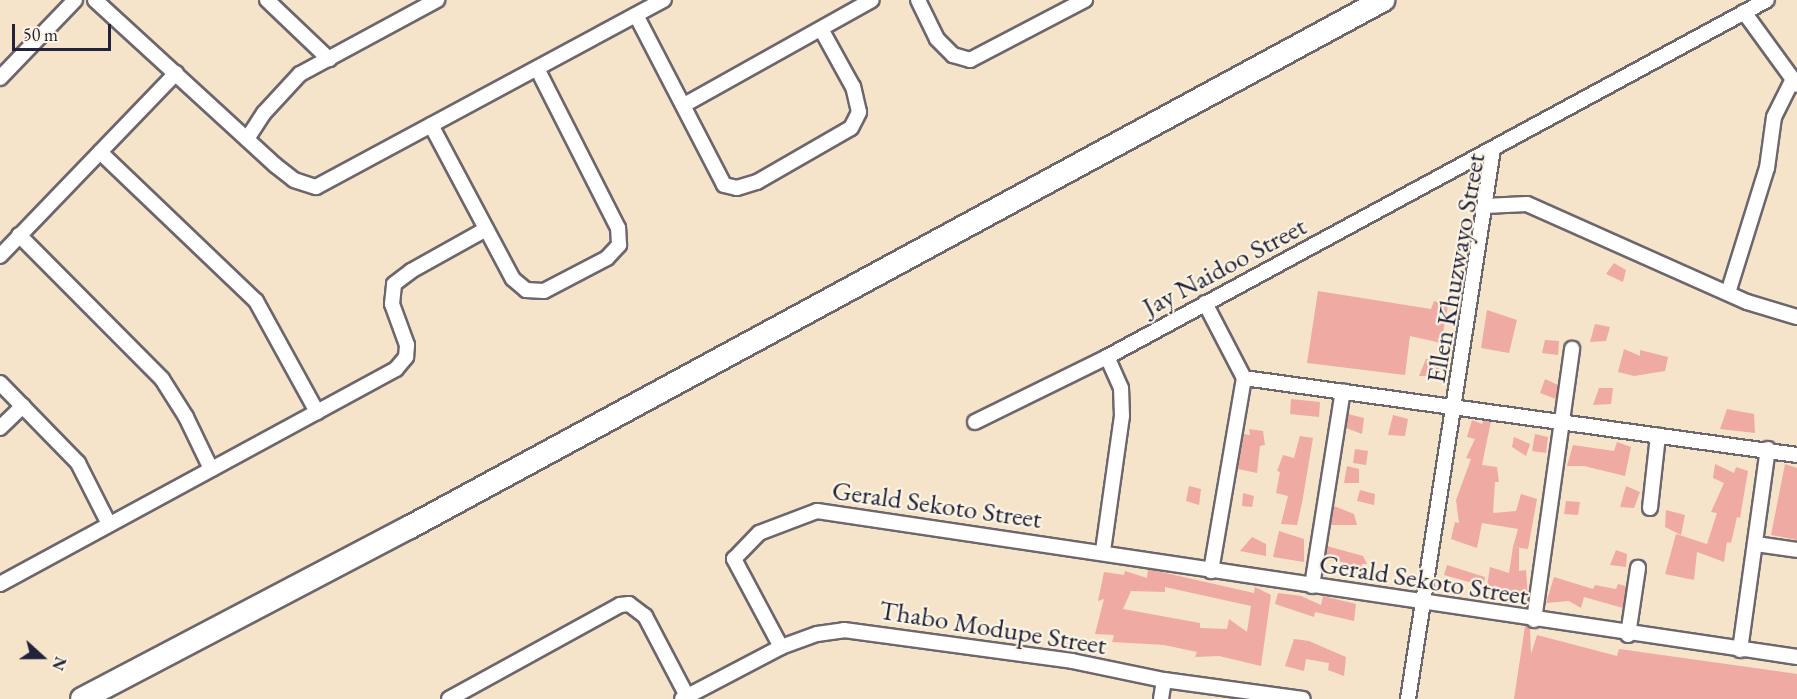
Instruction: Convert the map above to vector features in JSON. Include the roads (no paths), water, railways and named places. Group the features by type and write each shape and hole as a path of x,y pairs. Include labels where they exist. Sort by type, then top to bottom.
{"main road":[{"path":"82,699 410,527 1383,0"}],"street":[{"path":"0,78 75,0"},
{"path":"95,0 294,180 316,188 664,0"},
{"path":"267,0 329,59"},
{"path":"247,139 264,113 300,74 437,0"},
{"path":"684,105 872,0"},
{"path":"918,0 937,39 953,55 970,60 1085,0"},
{"name":"Ellen Khuzwayo Street","path":"1408,699 1456,408 1494,149 1564,107 1767,0"},
{"path":"1728,293 1767,168 1774,117 1795,82 1744,12"},
{"path":"636,15 724,184 737,188 757,182 851,128 859,112 853,87 820,29"},
{"path":"431,125 513,279 526,290 544,291 607,258 619,245 618,228 537,68"},
{"path":"0,256 176,73"},
{"name":"Jay Naidoo Street","path":"975,422 1107,357 1494,149"},
{"path":"100,152 256,301 317,411"},
{"path":"1485,206 1527,204 1728,293 1797,317"},
{"path":"0,584 396,369 406,357 407,345 392,304 394,284 411,271 486,230"},
{"path":"20,235 162,379 186,417 211,468"},
{"path":"1205,303 1244,378 1211,571"},
{"path":"1534,620 1572,349"},
{"path":"1103,551 1122,416 1121,388 1107,357"},
{"path":"1244,378 1563,424 1768,449 1797,455"},
{"path":"0,383 78,463 109,524"},
{"path":"1312,586 1342,391"},
{"path":"0,428 23,406"},
{"path":"1650,508 1658,435"},
{"path":"1740,650 1768,449"},
{"name":"Gerald Sekoto Street","path":"781,647 734,559 759,533 799,516 831,512 1103,551 1211,571 1628,635 1797,657"},
{"path":"1756,543 1797,550"},
{"path":"1628,635 1638,568"},
{"path":"449,699 620,605 629,604 645,616 684,698"},
{"name":"Thabo Modupe Street","path":"684,698 781,647 817,634 860,631 1072,661 1164,680 1303,699"},
{"path":"1161,699 1164,680"}]}
